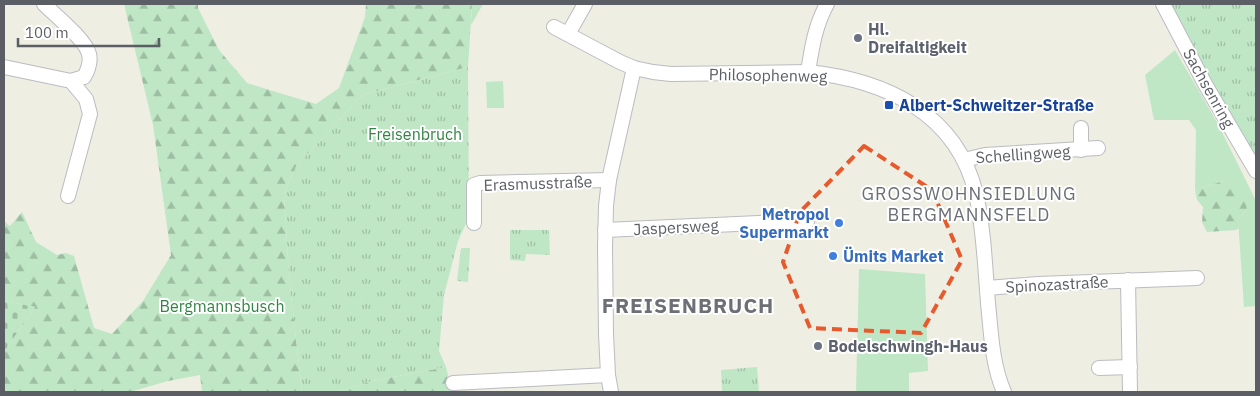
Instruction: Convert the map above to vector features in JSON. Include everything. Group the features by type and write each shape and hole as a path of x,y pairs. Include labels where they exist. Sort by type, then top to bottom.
{"street":[{"path":"4,67 72,81 84,77 88,69 90,56 86,45 44,4"},
{"path":"568,34 585,4"},
{"path":"808,72 813,35 827,4"},
{"name":"Sachsenring","path":"1163,4 1205,84 1256,171"},
{"name":"Philosophenweg","path":"554,27 634,68 672,74 808,72 861,82 884,89 907,101 932,118 947,135 964,160 975,190 981,219 993,351 999,382 1004,392"},
{"name":"Erasmusstraße","path":"611,392 608,375 605,230 609,180 634,68"},
{"path":"68,196 90,114 86,99 72,81"},
{"name":"Schellingweg","path":"1081,128 1081,150"},
{"name":"Schellingweg","path":"964,160 985,155 1098,148"},
{"name":"Erasmusstraße","path":"474,222 474,185 480,183 609,180"},
{"name":"Jaspersweg","path":"605,230 807,222"},
{"name":"Spinozastraße","path":"987,288 1038,284 1197,278"},
{"name":"Spinozastraße","path":"1128,280 1130,392"},
{"path":"1099,368 1130,367"},
{"path":"453,383 608,375"}],"highlighted area":[{"path":"864,146 932,190 962,260 921,333 810,328 783,262 800,212"}],"green space":[{"name":"Bergmannsbusch","path":"124,4 198,4 198,8 219,50 247,83 316,104 339,88 365,17 366,4 472,4 468,67 362,95 295,168 284,194 289,276 302,392 202,392 200,375 168,381 130,392 4,392 4,352 35,307 4,301 4,221 10,226 22,212 36,242 57,255 66,253 74,256 94,328 112,334 143,301 171,255 153,125"},
{"path":"472,4 483,4 471,25"},
{"path":"1169,4 1256,4 1256,156 1209,78"},
{"path":"1175,50 1218,124 1256,201 1256,306 1244,307 1238,219 1247,210 1223,181 1195,190 1196,130 1189,120 1154,120 1145,75"},
{"name":"Freisenbruch","path":"468,67 469,217 458,241 444,295 439,351 446,367 372,381 336,392 302,392 289,276 284,194 295,168 362,95"},
{"path":"503,81 504,108 487,108 486,82"},
{"path":"1223,181 1243,190 1247,210 1238,219 1239,228 1236,230 1207,232 1202,222 1203,207 1197,200 1195,190"},
{"path":"510,230 549,230 550,255 526,254 525,261 510,260"},
{"path":"461,248 470,248 468,282 457,281"},
{"path":"859,269 925,274 928,371 909,373 909,392 856,392"},
{"path":"4,301 35,307 4,352"},
{"path":"446,367 452,392 336,392 372,381"},
{"path":"757,367 759,392 722,392 721,370"}],"place":[{"name":"Hl. Dreifaltigkeit","path":"858,38"},
{"name":"Albert-Schweitzer-Straße","path":"889,105"},
{"name":"Metropol Supermarkt","path":"839,223"},
{"name":"Ümits Market","path":"833,256"},
{"name":"Bodelschwingh-Haus","path":"818,346"}],"district":[{"name":"GROSSWOHNSIEDLUNG BERGMANNSFELD","path":"969,204"},
{"name":"FREISENBRUCH","path":"688,306"}]}
